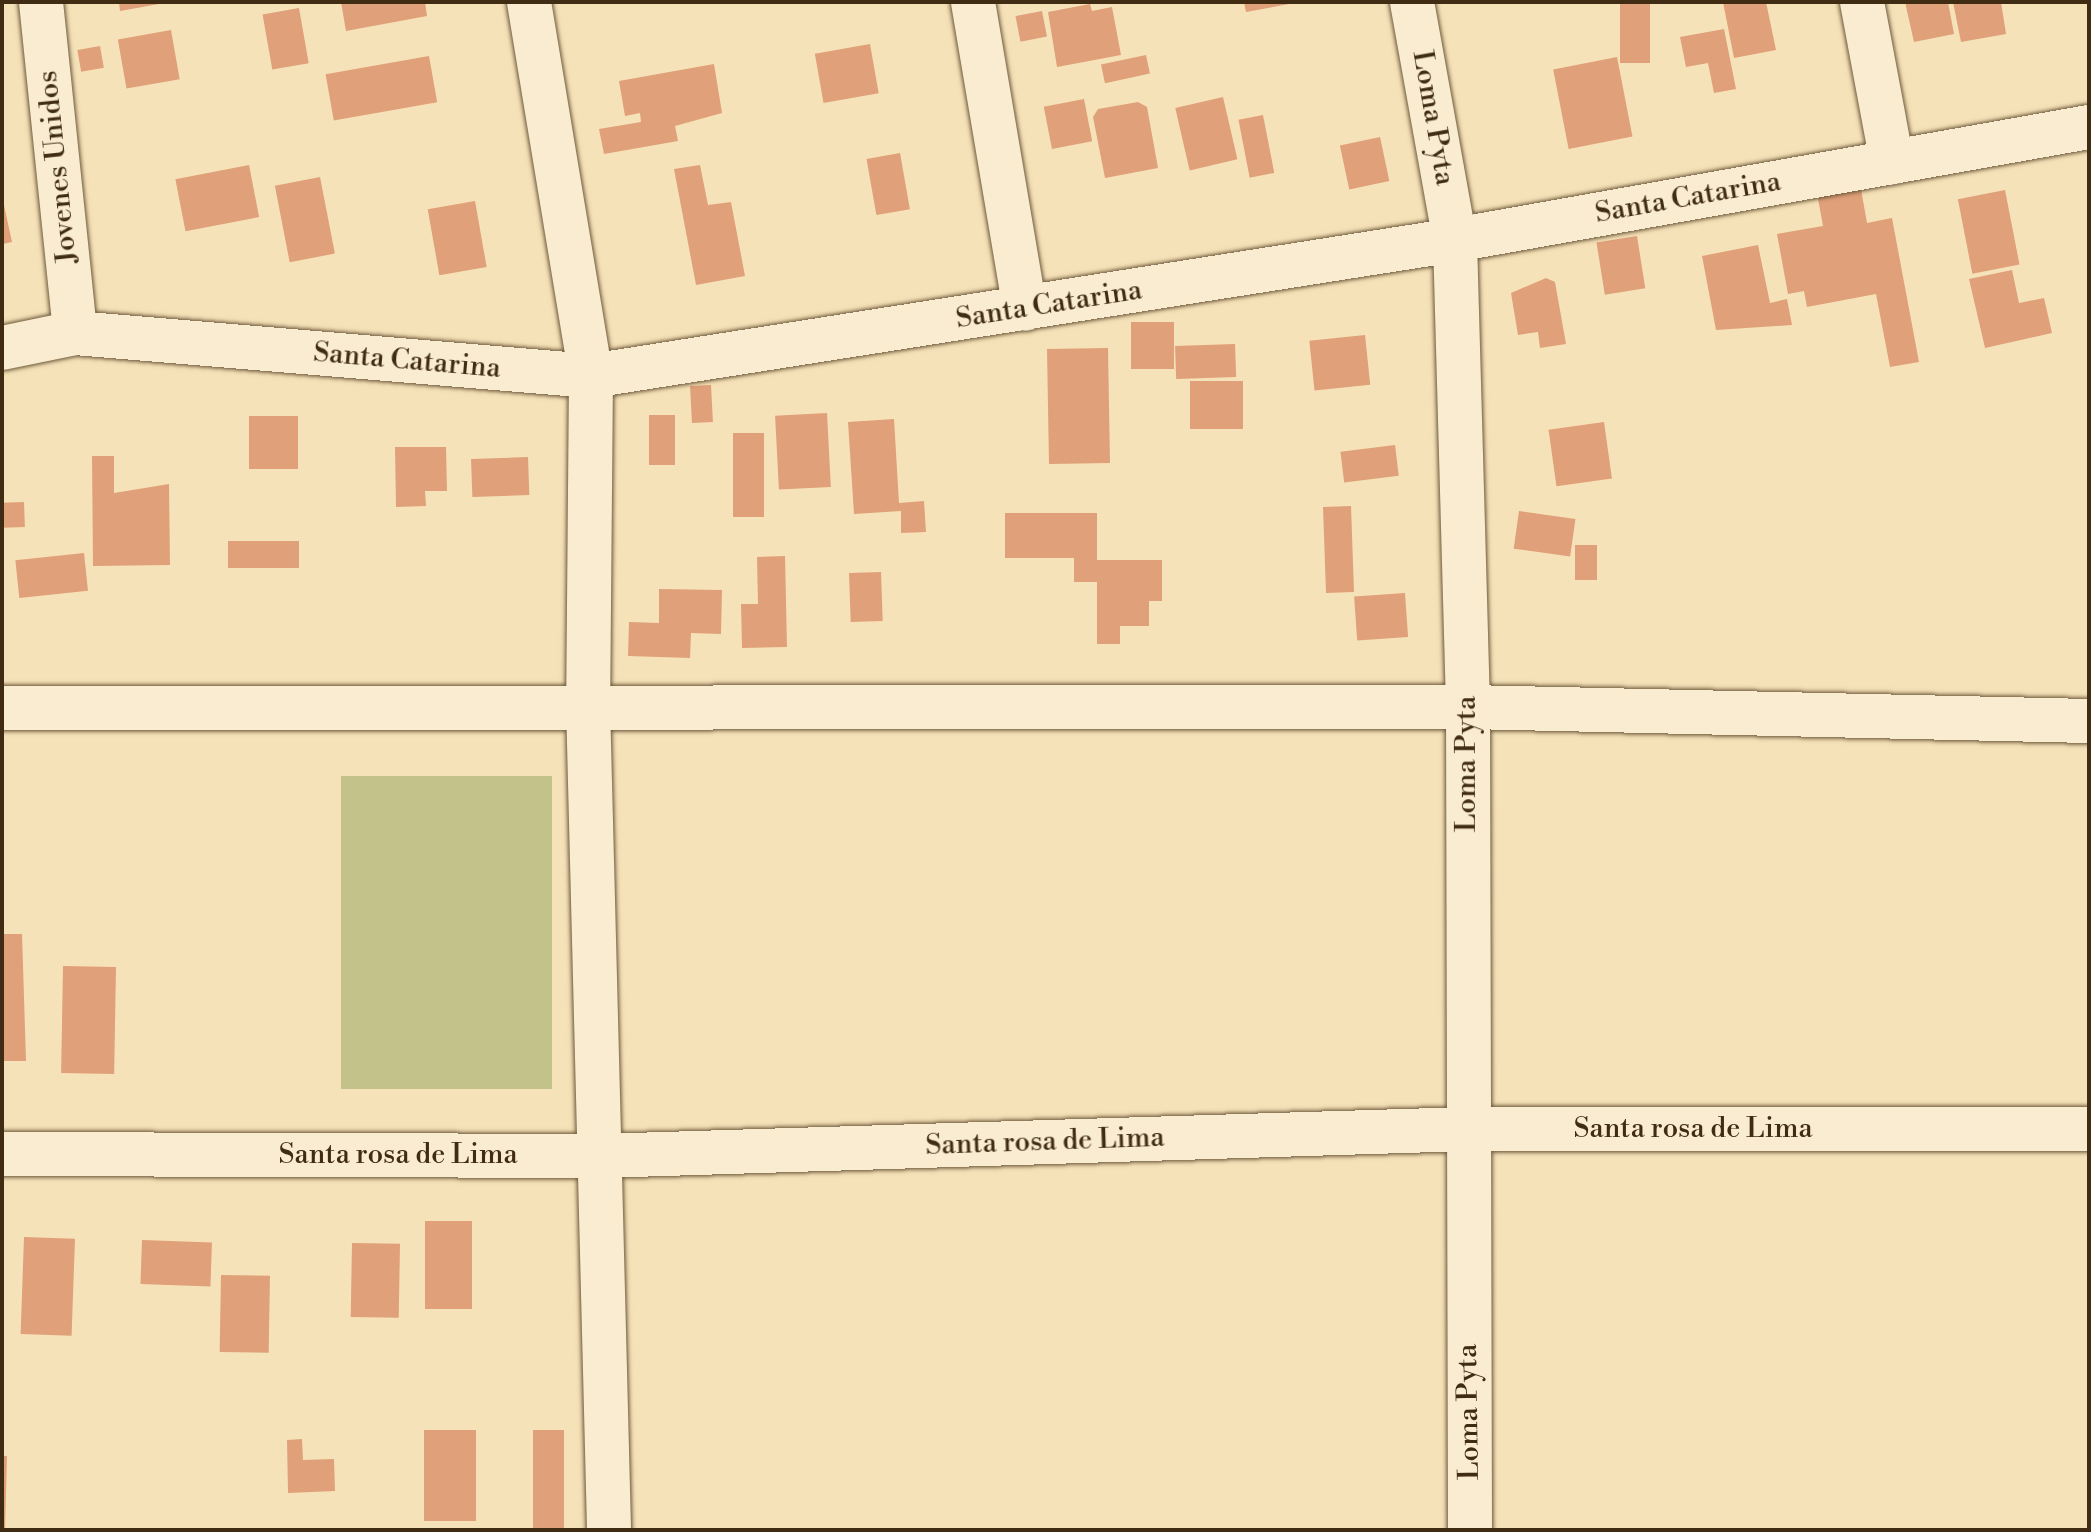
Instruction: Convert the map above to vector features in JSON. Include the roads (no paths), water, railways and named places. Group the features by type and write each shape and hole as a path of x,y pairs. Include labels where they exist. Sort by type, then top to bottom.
{"street":[{"name":"Jovenes Unidos","path":"41,2 75,333"},
{"path":"529,2 591,376 588,704 609,1530"},
{"path":"973,2 1025,309"},
{"name":"Loma Pyta","path":"1412,2 1455,240 1468,707 1466,1129 1470,1530"},
{"path":"1862,2 1892,162"},
{"name":"Santa Catarina","path":"2,348 75,333 591,376 1455,240 2089,127"},
{"path":"2,708 588,704 1468,707 2089,721"},
{"name":"Santa rosa de Lima","path":"2,1154 599,1156 1466,1129 2089,1129"}]}
